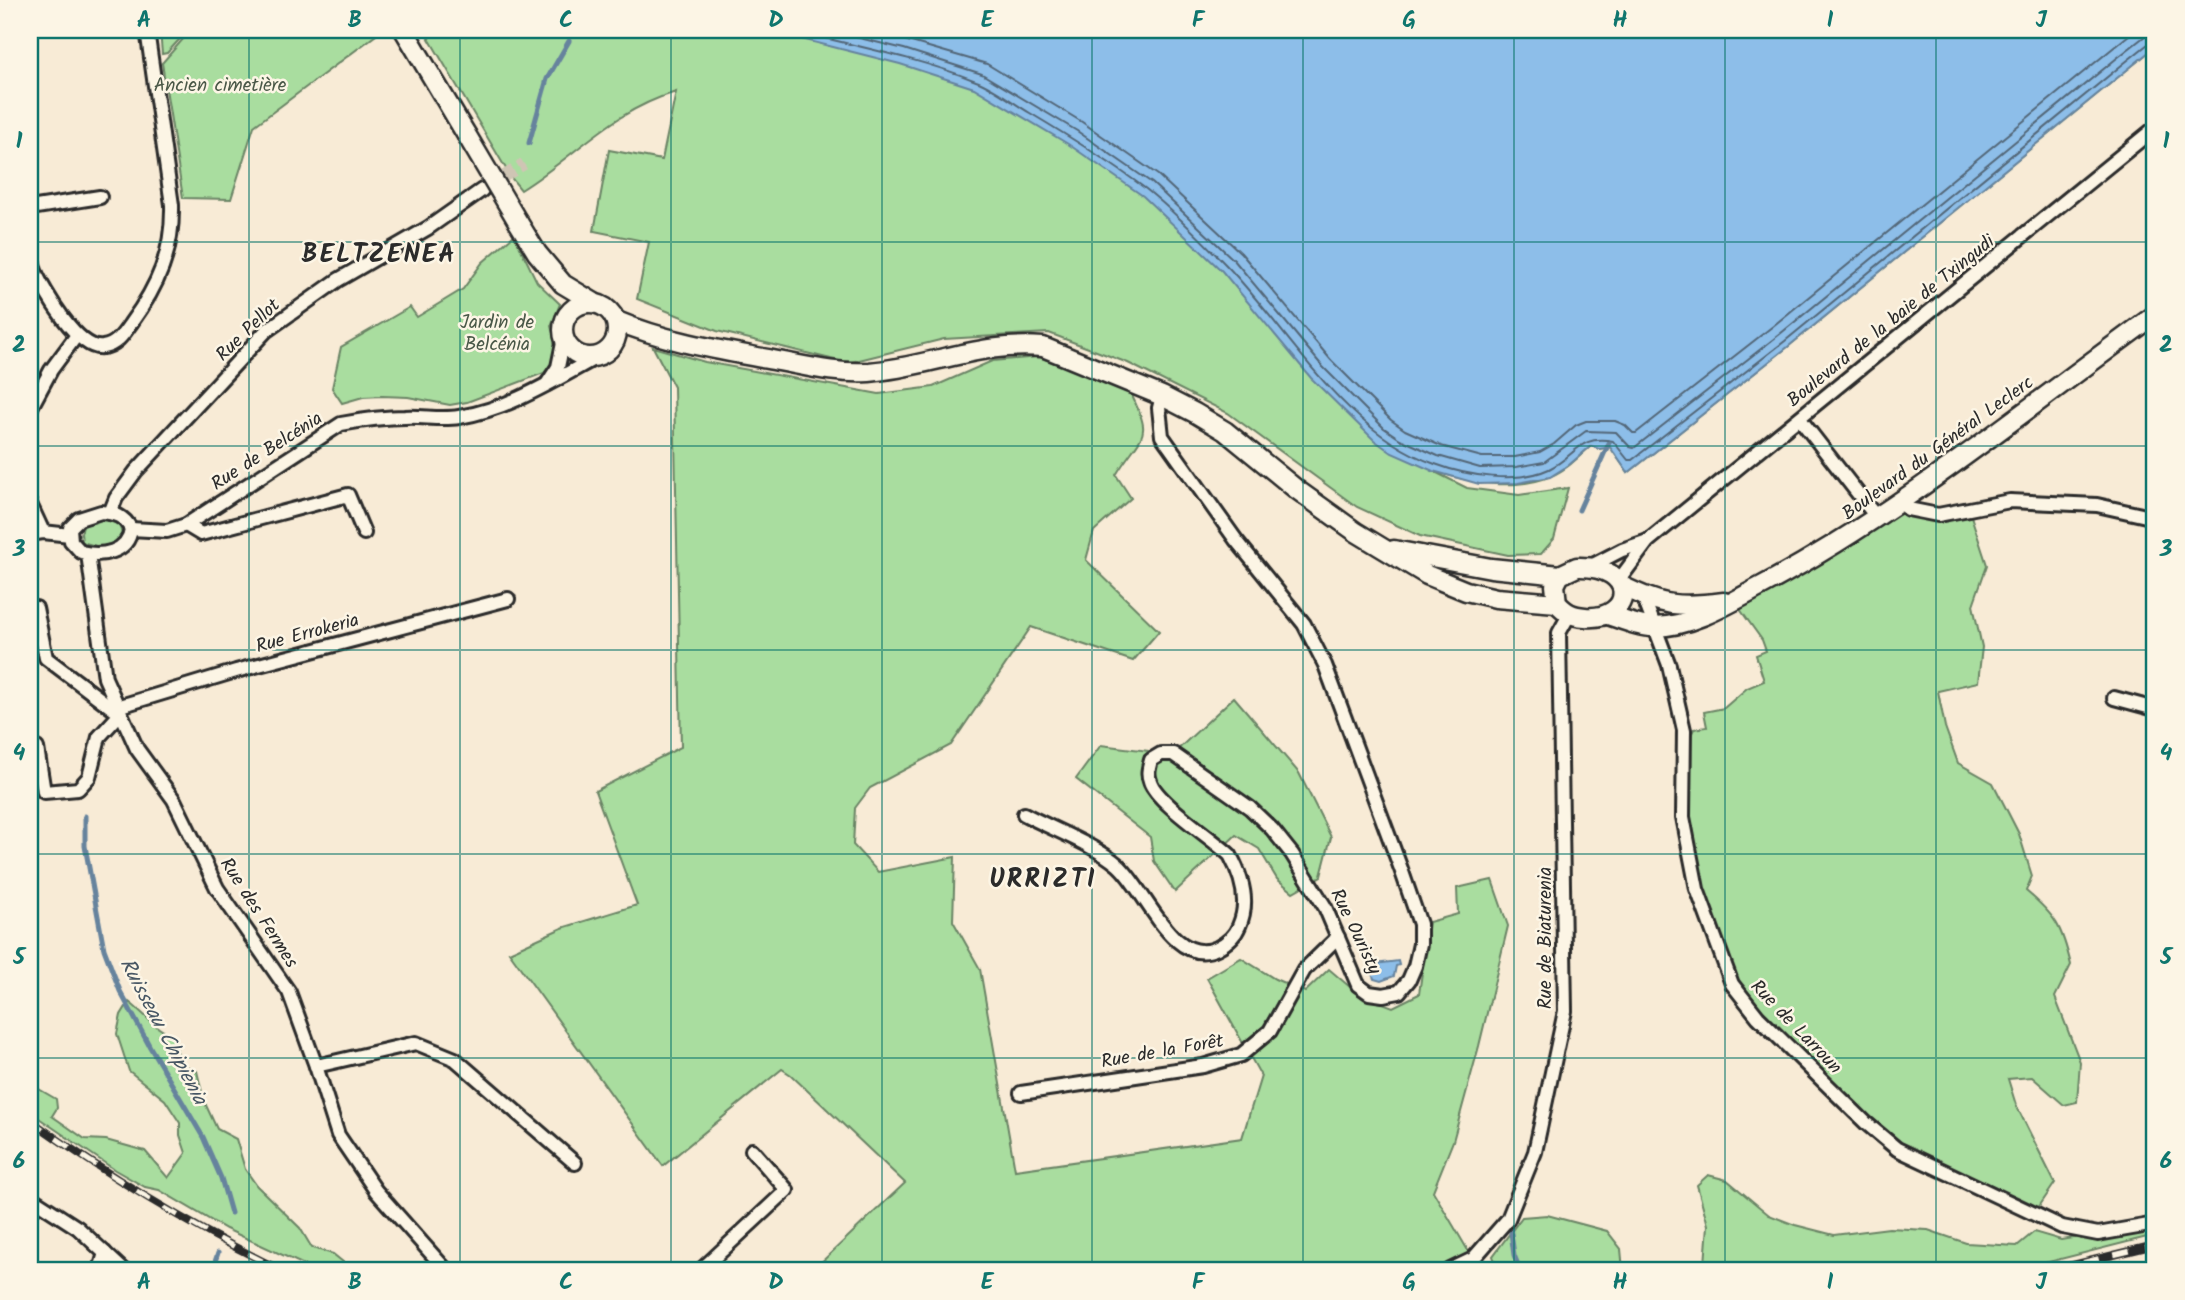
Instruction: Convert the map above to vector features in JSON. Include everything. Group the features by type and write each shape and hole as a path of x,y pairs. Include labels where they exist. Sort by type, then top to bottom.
{"main road":[{"path":"404,30 537,253 563,284 607,308 617,321 647,333 709,348 832,372 889,369 998,346 1043,347 1162,396 1225,431 1296,489 1356,532 1427,575 1466,591 1598,618 1608,615 1619,603 1620,583 1613,574 1589,567 1577,567 1560,575 1491,568 1387,549"},
{"path":"563,284 569,312 563,326 564,338 573,352 589,357 604,354 618,335 617,321"},
{"path":"569,312 584,303 593,302"},
{"name":"Boulevard du Général Leclerc","path":"1608,615 1640,626 1656,627 1693,620 1807,561 1877,518 2155,315"},
{"path":"615,342 647,333"},
{"path":"1560,575 1555,585 1563,609"},
{"name":"Boulevard du Général Leclerc","path":"1620,583 1643,596 1674,606 1734,601"}],"street":[{"path":"30,250 36,288 86,343 97,347 114,343 149,299 168,255 173,227 147,30"},
{"name":"Boulevard de la baie de Txingudi","path":"1648,541 2155,128"},
{"name":"Rue Pellot","path":"110,513 116,498 136,471 266,331 329,286 428,228 482,190"},
{"path":"30,208 100,198"},
{"path":"30,409 51,370 77,335"},
{"path":"547,384 558,367 564,338"},
{"name":"Rue de Belcénia","path":"131,530 167,531 186,525 341,424 369,418 458,417 480,412 520,398 597,357"},
{"name":"Rue Ouristy","path":"1024,814 1105,855 1130,877 1181,944 1192,951 1213,950 1226,944 1236,933 1243,919 1244,892 1230,855 1161,797 1150,784 1148,771 1152,760 1161,754 1173,754 1250,808 1272,829 1310,880 1358,985 1369,993 1383,995 1399,992 1409,980 1415,966 1420,944 1420,924 1325,665 1293,607 1236,540 1162,436 1159,408 1162,396"},
{"path":"1800,419 1877,518"},
{"path":"186,525 201,534 348,495 364,533"},
{"path":"1899,502 1908,509 1938,515 2010,501 2097,505 2155,518"},
{"path":"30,504 36,533 70,535"},
{"path":"110,513 119,515 131,530 126,544 119,549 88,554 75,548 70,535 70,528 79,519 88,515 110,513"},
{"path":"1589,567 1622,550 1648,541"},
{"path":"1620,583 1648,541"},
{"name":"Rue des Fermes","path":"88,554 105,678 137,749 174,800 217,888 289,992 338,1135 376,1191 446,1270"},
{"name":"Rue de Larroun","path":"1643,596 1669,665 1684,730 1683,817 1697,889 1732,984 1758,1017 1866,1123 1898,1149 2062,1227 2098,1234 2155,1224"},
{"name":"Rue Errokeria","path":"119,711 236,671 508,599"},
{"path":"36,608 46,657 119,711 99,737 89,777 78,789 44,792 37,748"},
{"name":"Rue de Biaturenia","path":"1450,1270 1473,1259 1508,1219 1535,1152 1565,1011 1559,633 1563,609"},
{"path":"2114,698 2155,709"},
{"name":"Rue de la Forêt","path":"1021,1093 1203,1066 1241,1055 1270,1031 1304,970 1338,937"},
{"path":"316,1066 416,1043 454,1059 575,1163"},
{"path":"701,1270 787,1190 752,1150"},
{"path":"30,1197 78,1228 123,1270"},
{"path":"100,1270 105,1253"}],"green space":[{"path":"160,30 188,30 167,53 162,54"},
{"name":"Ancien cimetière","path":"191,30 375,30 376,35 254,126 231,199 183,198 162,63"},
{"path":"424,30 2155,30 2155,47 1789,346 1628,473 1610,447 1599,449 1591,446 1557,473 1522,484 1491,484 1431,470 1467,488 1519,495 1568,488 1554,539 1541,554 1508,555 1420,536 1357,507 1228,413 1128,363 1049,333 944,339 847,363 717,331 637,299 649,242 594,231 609,150 662,160 676,92 653,100 613,122 521,190"},
{"name":"Jardin de Belcénia","path":"514,235 537,282 560,304 551,326 556,345 552,364 544,373 467,402 450,405 408,397 382,396 363,397 342,403 332,388 341,347 410,307 417,317 463,289 482,263"},
{"path":"653,347 705,362 879,394 933,387 992,361 1039,357 1129,390 1142,418 1142,435 1116,475 1131,498 1094,531 1086,560 1159,631 1133,661 1031,627 951,745 870,788 855,808 853,845 878,872 955,857 953,921 980,969 1015,1170 1242,1138 1261,1076 1207,978 1241,958 1275,979 1305,992 1329,969 1358,994 1393,1007 1419,994 1429,922 1458,914 1457,888 1492,880 1508,926 1453,1141 1433,1191 1473,1259 1450,1270 813,1270 905,1183 782,1069 663,1166 509,952 562,928 637,905 595,791 681,747 674,387"},
{"path":"1903,513 1970,513 1987,565 1973,605 1982,647 1978,682 1938,691 1945,727 1958,763 1993,783 2019,834 2032,876 2026,891 2051,915 2061,931 2071,965 2055,997 2080,1062 2077,1102 2064,1105 2032,1077 2008,1079 2016,1105 2055,1183 2034,1214 1897,1149 1732,984 1697,889 1683,817 1685,747 1694,729 1707,727 1704,712 1724,708 1747,688 1764,681 1756,655 1766,651 1762,640 1737,605 1879,522"},
{"path":"96,518 108,518 119,524 122,534 115,543 99,547 82,542 84,524"},
{"path":"1234,697 1299,773 1331,837 1321,876 1293,892 1277,879 1259,849 1236,835 1175,892 1154,861 1150,837 1076,779 1101,745 1173,754"},
{"path":"129,1002 156,1026 175,1037 179,1063 197,1071 204,1101 217,1129 236,1139 245,1169 257,1186 300,1228 312,1248 333,1254 343,1262 344,1270 315,1270 226,1229 159,1190 145,1187 115,1170 30,1112 30,1084 56,1099 57,1108 52,1116 85,1139 106,1140 145,1151 168,1178 186,1153 180,1135 180,1123 165,1100 129,1071 117,1034 121,1015"},
{"path":"1708,1175 1727,1180 1769,1215 1834,1235 1889,1228 1928,1230 1966,1243 2017,1246 2034,1232 2061,1240 2155,1224 2155,1235 2017,1270 1703,1270 1708,1225 1697,1185"},
{"path":"1547,1215 1607,1231 1621,1249 1623,1270 1498,1270 1493,1256 1522,1217"}],"water":[{"path":"739,30 2155,30 2155,47 1789,346 1628,473 1610,447 1599,449 1591,446 1550,477 1518,483 1479,484 1433,471 1392,453 1374,440 1311,378 1222,271 1143,196 1068,144 974,88 900,64 778,33"},
{"path":"1398,961 1394,976 1381,981 1374,979 1371,969 1375,964"}],"waterway":[{"name":"Ruisseau Chipienia","path":"529,143 547,79 569,41"},
{"path":"1579,510 1609,443"},
{"name":"Ruisseau Chipienia","path":"85,816 85,846 104,949 120,991 203,1137 221,1178 231,1213"},
{"path":"1510,1225 1514,1255 1520,1270"},
{"name":"Ruisseau Chipienia","path":"212,1270 218,1253"}],"tunnel":[{"path":"488,186 524,164"}],"railway":[{"path":"30,1120 152,1201 281,1270"},
{"path":"2052,1270 2155,1245"}],"district":[{"name":"BELTZENEA","path":"379,253"},
{"name":"URRIZTI","path":"1043,878"}]}
